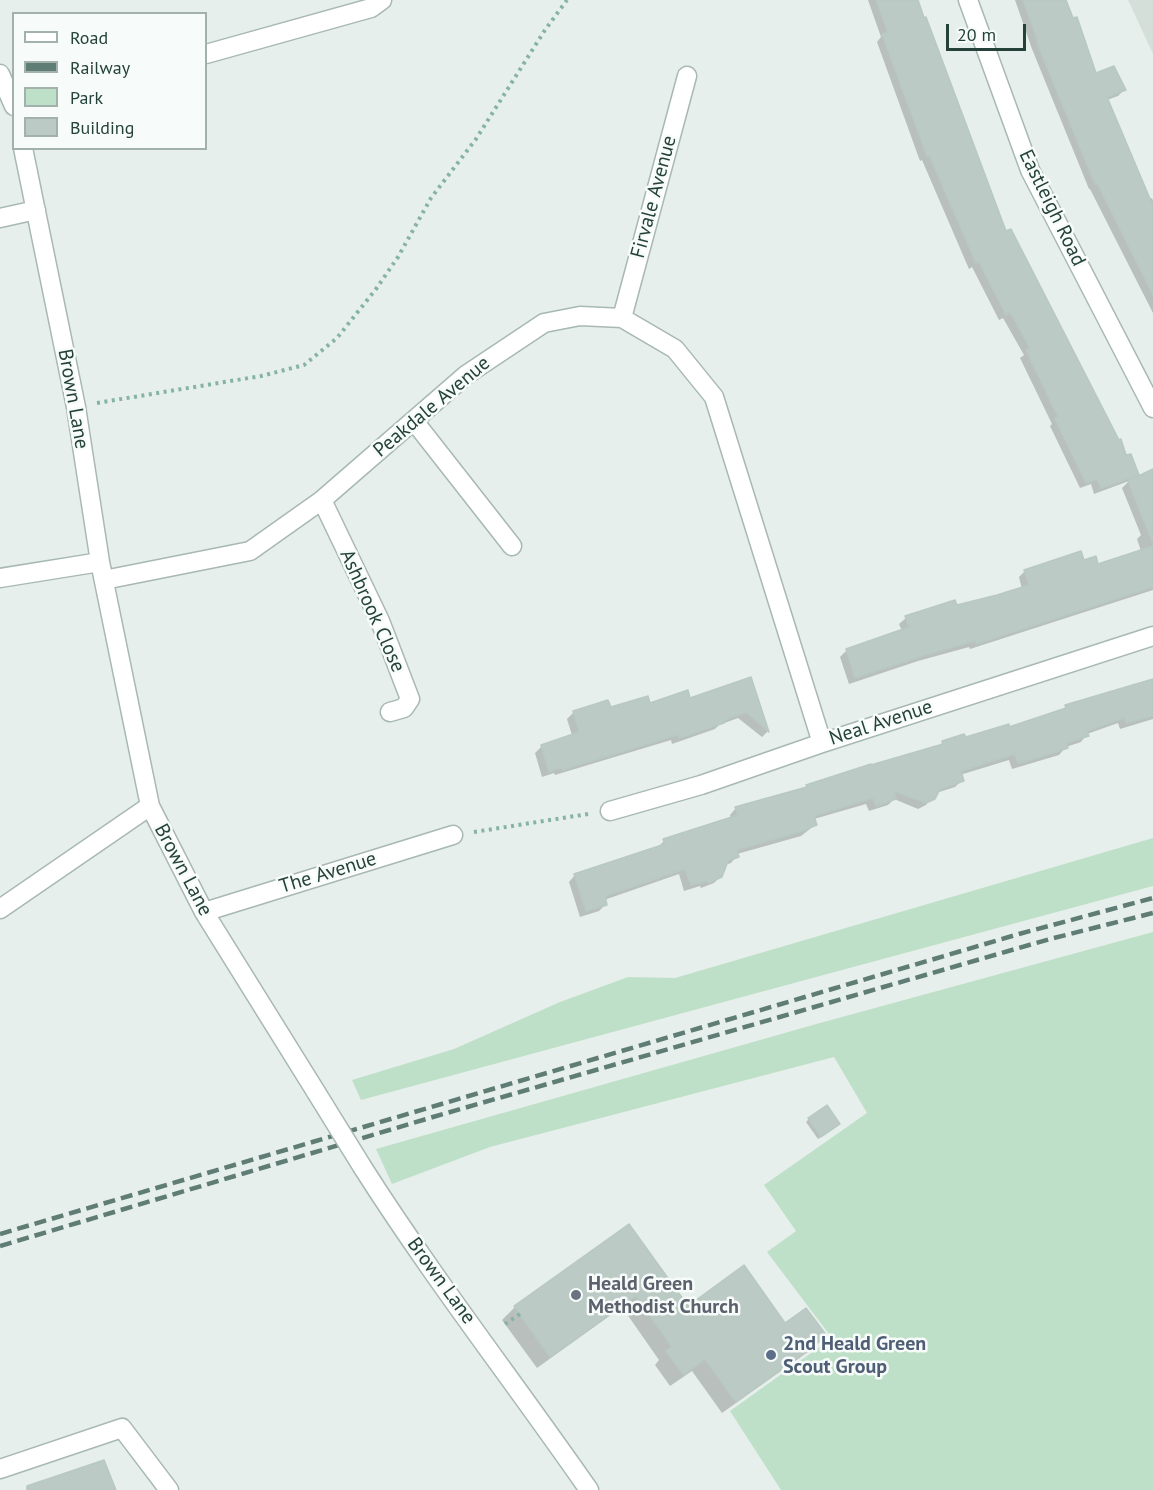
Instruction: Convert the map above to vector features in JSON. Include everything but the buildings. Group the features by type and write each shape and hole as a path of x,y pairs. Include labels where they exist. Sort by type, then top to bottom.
{"street":[{"path":"207,54 371,8 382,0"},
{"name":"Eastleigh Road","path":"968,0 1030,170 1153,408"},
{"path":"0,74 12,101"},
{"name":"Firvale Avenue","path":"622,318 687,76"},
{"name":"Brown Lane","path":"23,150 76,407 102,571 150,807 204,912 391,1213 589,1490"},
{"path":"0,218 36,210"},
{"name":"Peakdale Avenue","path":"0,578 102,571 250,551 322,500 466,375 544,323 580,316 622,318 675,349 714,397 822,743"},
{"path":"414,421 512,546"},
{"name":"Ashbrook Close","path":"322,500 380,621 410,699 404,708 390,712"},
{"name":"Neal Avenue","path":"610,811 702,785 822,743 1153,636"},
{"path":"0,909 150,807"},
{"name":"The Avenue","path":"204,912 453,835"},
{"path":"0,1469 122,1428 169,1490"}],"path":[{"path":"76,407 261,376 304,365 337,339 398,257 431,198 476,139 545,30 567,0"},
{"path":"453,835 610,811"},
{"path":"505,1324 520,1314"}],"shaded area":[{"path":"1128,0 1153,0 1153,54"}],"green space":[{"path":"1153,838 1153,886 361,1100 352,1080 454,1049 560,1002 628,977 675,978"},
{"path":"1153,932 1153,1490 781,1490 730,1411 832,1338 767,1252 796,1231 764,1185 867,1113 834,1057 490,1147 392,1184 376,1149 820,1023"}],"railway":[{"path":"0,1234 1019,934 1153,898"},
{"path":"0,1246 433,1117 1050,939 1153,913"}],"place":[{"name":"Heald Green Methodist Church","path":"576,1295"},
{"name":"2nd Heald Green Scout Group","path":"771,1355"}]}
